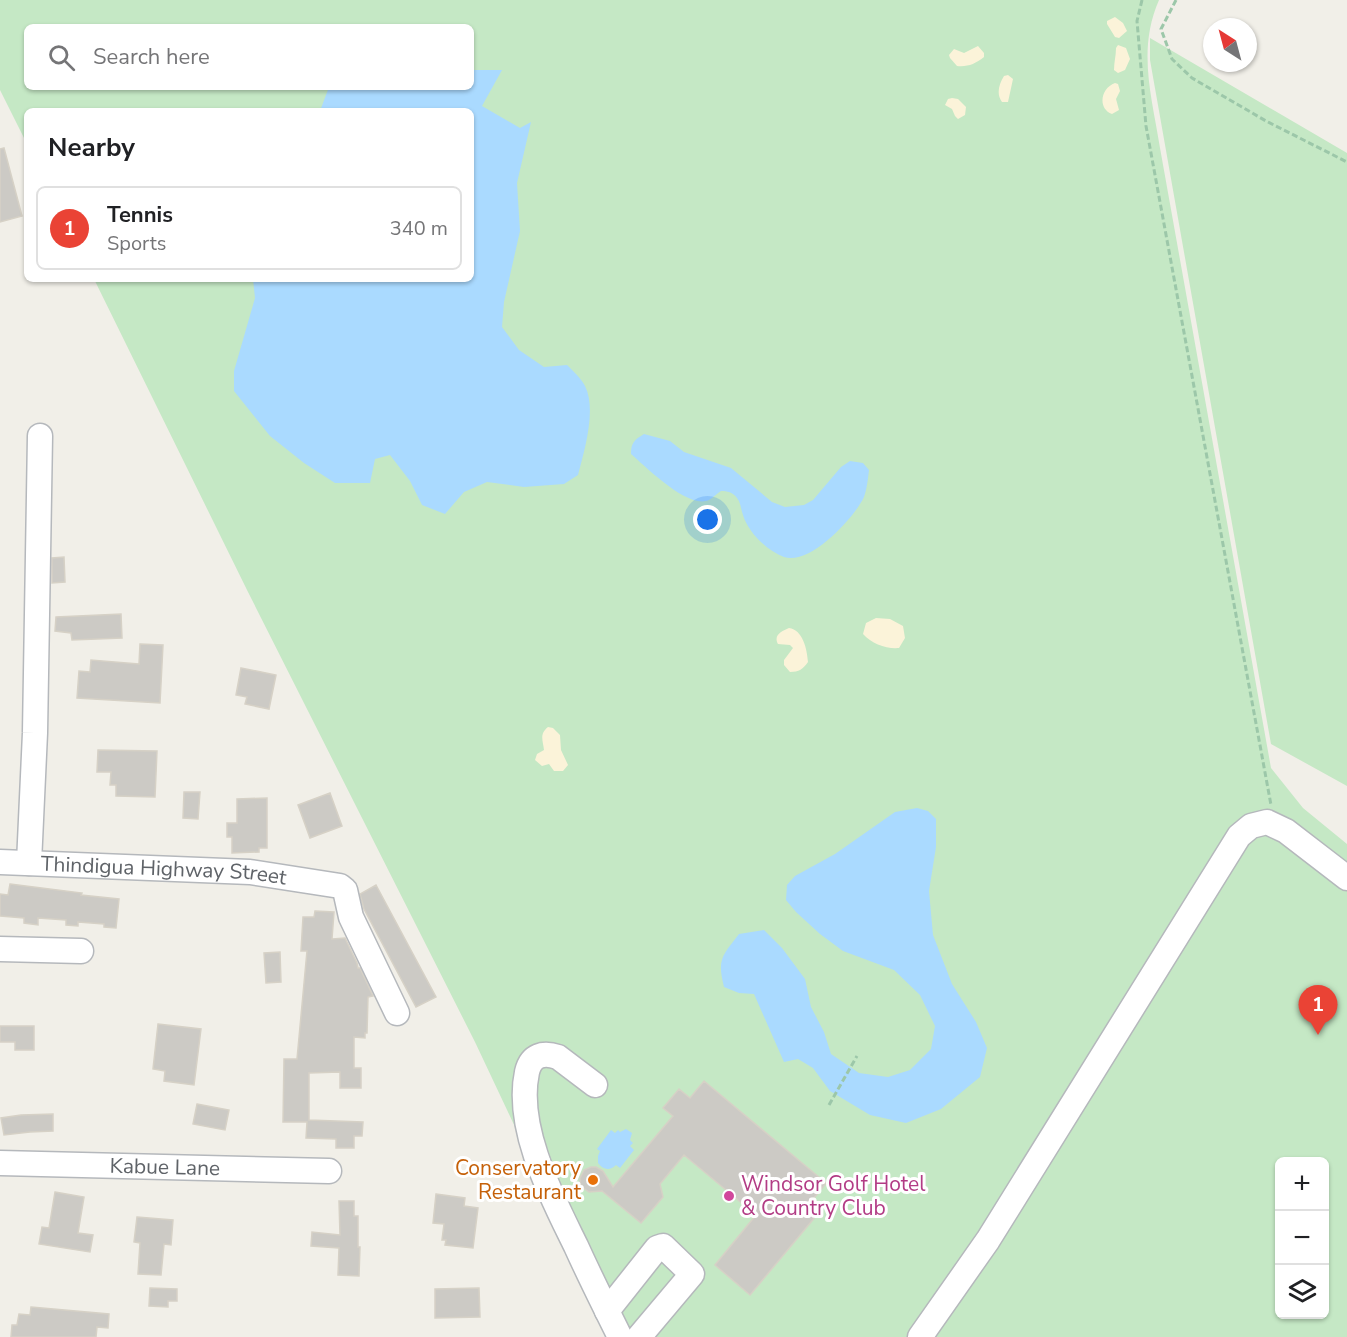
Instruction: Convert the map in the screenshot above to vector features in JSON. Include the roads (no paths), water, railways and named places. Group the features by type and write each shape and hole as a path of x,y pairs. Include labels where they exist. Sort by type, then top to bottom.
{"street":[{"path":"29,863 40,436"},
{"path":"920,1337 988,1240 1239,836 1251,826 1267,822 1286,831 1347,878"},
{"name":"Thindigua Highway Street","path":"0,862 250,872 340,886 345,890 351,917 398,1013"},
{"path":"0,949 81,951"},
{"path":"595,1085 558,1057 540,1055 533,1059 528,1069 526,1107 528,1128 541,1171 620,1337"},
{"name":"Kabue Lane","path":"0,1163 329,1171"},
{"path":"607,1311 657,1248 663,1246 692,1274 639,1337"}],"water":[{"path":"474,70 502,70 482,106 520,128 531,122 517,183 520,231 504,302 502,327 519,350 544,367 567,365 585,386 590,418 578,475 564,484 524,487 487,482 464,492 445,514 422,505 410,481 390,455 375,459 370,483 335,483 304,463 270,436 234,391 234,371 255,298 253,282 474,282 474,108 321,108 328,90 474,90"},
{"path":"644,434 670,441 684,452 731,468 772,502 785,507 804,505 813,500 841,467 850,461 863,463 869,470 865,494 859,506 841,528 818,548 794,558 784,557 765,546 754,534 734,494 721,491 706,501 697,501 677,492 646,468 631,454 634,442"},
{"path":"917,808 928,811 936,819 936,847 929,891 933,935 952,984 976,1022 987,1048 980,1077 941,1109 906,1123 870,1115 830,1091 813,1068 798,1059 784,1062 754,994 739,993 724,987 721,964 725,953 739,934 764,930 782,948 805,979 811,1007 824,1032 831,1054 859,1073 888,1077 910,1070 931,1049 935,1026 920,995 894,970 843,951 820,934 786,900 787,885 795,876 835,854 895,812"},
{"path":"626,1129 632,1133 630,1140 633,1143 630,1146 634,1150 620,1168 616,1165 609,1169 602,1167 598,1163 600,1151 597,1149 611,1130 615,1133"}],"place":[{"name":"Tennis","path":"1318,1035"},
{"name":"Conservatory Restaurant","path":"593,1180"},
{"name":"Windsor Golf Hotel & Country Club","path":"729,1196"}]}
